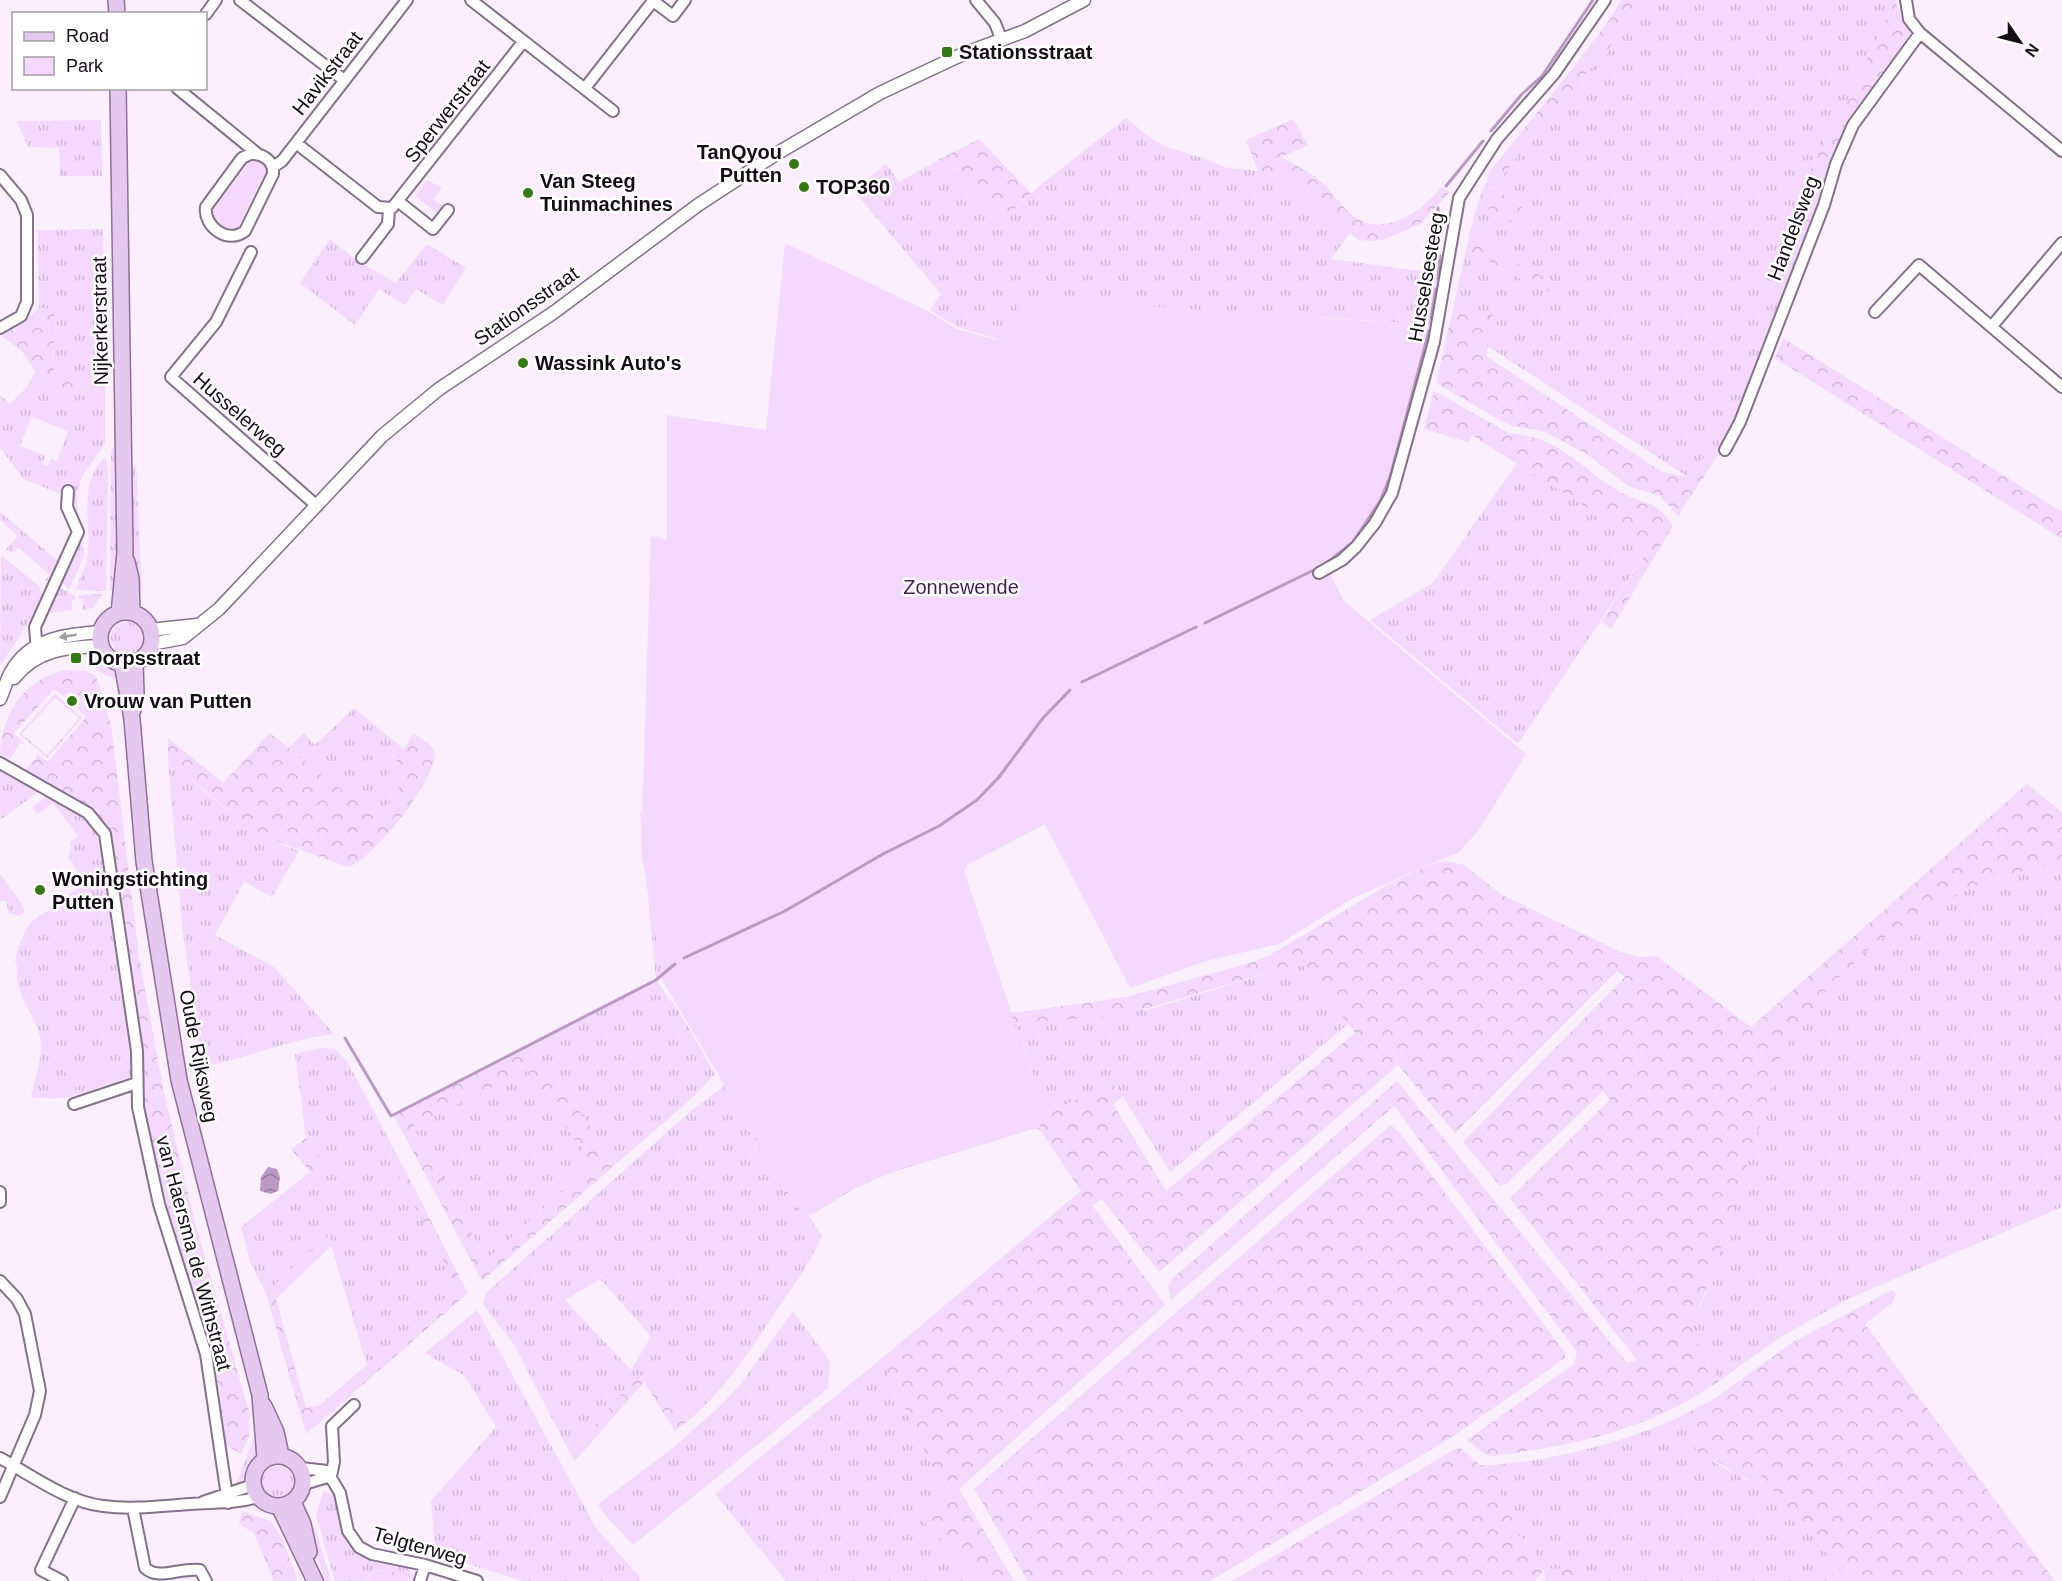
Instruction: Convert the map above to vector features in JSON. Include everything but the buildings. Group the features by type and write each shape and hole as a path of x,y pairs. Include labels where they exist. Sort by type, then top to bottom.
{"main road":[{"name":"Nijkerkerstraat","path":"118,90 125,613"},
{"path":"125,613 143,619 151,637 145,655 128,663 107,656 101,639 106,620 125,613"},
{"name":"Oude Rijksweg","path":"128,663 136,694 132,719 144,861 179,1080 260,1395 276,1432 273,1456"},
{"path":"273,1456 292,1459 301,1468 304,1484 286,1504 269,1504 255,1491 257,1467 273,1456"},
{"path":"286,1504 315,1581"}],"street":[{"path":"207,13 216,0"},
{"path":"240,0 344,80"},
{"name":"Havikstraat","path":"259,155 249,154 242,158 209,199 205,211 210,224 227,236 242,234 272,179 273,167 296,143 407,0"},
{"path":"471,0 613,111"},
{"path":"585,88 653,0 673,16 685,0"},
{"path":"976,0 994,23 1002,41"},
{"name":"Stationsstraat","path":"151,637 197,625 219,609 382,436 439,389 553,313 698,205 776,154 880,93 955,58 1002,41 1084,0"},
{"name":"Husselsesteeg","path":"1319,573 1342,560 1356,547 1392,493 1434,342 1459,198 1497,139 1554,74 1605,0"},
{"path":"1906,0 1909,19 1920,33 2062,151"},
{"name":"Handelsweg","path":"1725,450 1740,422 1824,205 1836,164 1853,125 1920,33"},
{"name":"Sperwerstraat","path":"388,209 399,202 523,42"},
{"path":"179,90 273,167"},
{"path":"296,143 378,207 388,209 388,224 362,258"},
{"path":"0,176 21,200 27,215 27,302 21,316 0,328"},
{"path":"399,202 434,229 448,210"},
{"path":"1992,326 2062,243"},
{"name":"Husselerweg","path":"251,252 211,329 171,377 317,506"},
{"path":"1875,312 1919,266 2062,387"},
{"path":"37,650 35,627 39,615 78,532 67,507 68,490"},
{"path":"1,696 16,663 55,638 101,639"},
{"name":"van Haersma de Withstraat","path":"0,763 88,813 105,834 137,1051 138,1107 159,1204 206,1354 227,1499"},
{"path":"74,1104 137,1083"},
{"path":"0,1192 0,1202"},
{"path":"0,1281 22,1306 39,1379 37,1409 0,1497"},
{"path":"332,1476 334,1462 332,1426 354,1405"},
{"path":"0,1458 75,1498 101,1506 134,1508 200,1503 227,1499 255,1491"},
{"path":"301,1468 327,1471 332,1476"},
{"path":"304,1484 332,1476"},
{"name":"Telgterweg","path":"332,1476 344,1504 348,1531 359,1547 372,1554 425,1565 477,1581"},
{"path":"62,1581 40,1570 75,1498"},
{"path":"134,1508 145,1568 149,1578 192,1569 200,1570 206,1581"},
{"path":"420,1581 425,1565"}],"green space":[{"path":"1621,0 1638,0 1603,59 1588,48"},
{"path":"1638,0 1895,0 1842,112 1854,118 1848,130 1834,123 1778,239 1800,254 1739,411 1716,458 1707,452 1691,479 1486,345 1492,316 1452,314 1466,250 1548,293 1551,281 1469,236 1478,202 1524,230 1523,208 1486,182 1490,171 1501,178 1544,122 1593,66 1581,57 1588,48 1604,58"},
{"path":"1895,0 1904,23 1911,31 1854,118 1842,112"},
{"path":"1581,58 1593,66 1544,122 1501,178 1490,171"},
{"path":"1126,118 1150,138 1166,147 1227,168 1272,172 1290,183 1350,233 1331,259 1443,274 1432,325 1321,317 1318,333 998,339 957,327 930,310 941,294 854,191 886,163 899,182 942,158 1003,221 1039,186"},
{"path":"1293,119 1308,145 1281,157 1318,179 1350,213 1361,221 1386,224 1399,220 1422,206 1441,187 1450,192 1420,224 1383,240 1359,240 1290,183 1272,172 1258,171 1246,140"},
{"path":"101,120 102,176 60,176 59,148 28,147 17,121"},
{"path":"1833,123 1848,130 1819,196 1800,254 1778,239"},
{"path":"979,139 1031,193 1003,221 942,158"},
{"path":"254,158 264,164 268,175 262,178 240,224 241,229 228,232 214,222 210,209 214,208 247,166 246,161"},
{"path":"427,180 442,188 433,199 443,206 438,214 415,196"},
{"path":"1486,182 1523,208 1529,215 1524,230 1478,202"},
{"path":"103,229 105,377 53,375 55,309 39,308 37,230"},
{"path":"1469,236 1552,282 1548,293 1466,250"},
{"path":"330,239 356,260 396,283 427,244 466,268 443,305 416,289 405,305 379,289 355,325 300,283"},
{"name":"Zonnewende","path":"785,243 928,311 956,329 997,340 1025,298 1431,325 1408,427 1392,479 1382,502 1362,535 1327,568 1344,601 1526,754 1478,831 1459,852 1353,898 1279,944 1206,961 1130,988 1045,824 967,865 964,871 1043,1108 1040,1127 893,1171 807,1214 795,1205 663,981 641,850 651,536 667,540 667,415 766,430"},
{"path":"39,308 55,309 53,375 105,377 105,396 66,390 39,377 22,351 2,336 23,323"},
{"path":"1452,314 1493,315 1486,356 1662,472 1691,479 1708,452 1716,458 1678,516 1660,496 1628,486 1587,454 1543,431 1512,426 1436,383"},
{"path":"1783,338 2062,512 2062,539 1775,358"},
{"path":"35,372 41,378 57,386 105,396 105,444 82,476 77,494 77,517 73,502 74,490 65,486 61,494 23,479 0,447 0,395 10,404 28,386","holes":["32,416 68,432 57,461 51,459 47,466 42,464 45,456 20,446"]},
{"path":"1434,391 1510,434 1542,440 1556,447 1620,492 1660,510 1673,526 1611,629 1602,621 1650,547 1473,436 1468,442 1424,429"},
{"path":"117,444 117,591 110,591 111,450"},
{"path":"105,457 108,469 106,591 77,590 87,560 88,493 96,469"},
{"path":"1517,463 1650,547 1518,744 1370,620 1433,583"},
{"path":"136,465 142,590 136,590 131,468"},
{"path":"0,512 62,564 50,582 45,581 50,575 18,547 13,553 6,549 18,536 0,520"},
{"path":"82,537 84,557 69,589 61,582"},
{"path":"1,555 39,586 43,597 35,617 32,617 0,666"},
{"path":"58,586 75,596 76,599 72,600 72,610 51,613 47,610"},
{"path":"102,594 93,608 83,610 83,599 79,599 79,595"},
{"path":"127,622 138,627 143,638 138,649 127,654 116,649 111,638 116,627"},
{"path":"90,658 106,663 116,677 100,672"},
{"path":"66,670 85,671 96,676 111,725 139,957 164,1093 196,1226 249,1412 249,1436 241,1454 224,1444 206,1336 174,1237 143,1105 143,1068 137,1002 110,836 104,824 85,805 62,790 24,771 37,757 36,753 48,762 86,717 78,709 81,702 79,696 70,692 64,696 54,689 14,733 26,745 20,743 8,762 0,758 4,728 17,702 38,682"},
{"path":"55,694 82,718 47,758 19,734","holes":["55,698 79,718 47,755 22,734"]},
{"path":"354,708 405,750 388,775 399,786 399,792 377,818 288,748 304,733 315,745"},
{"path":"270,733 377,818 399,792 399,786 388,775 414,733 433,749 433,764 402,817 372,850 359,862 348,867 265,837 234,815 168,759 168,738 223,783"},
{"path":"168,759 246,823 280,843 299,851 272,897 244,882 215,935 274,967 334,1034 300,1040 203,1066 182,926"},
{"path":"0,771 38,792 0,820"},
{"path":"2027,784 2062,812 2062,859 1972,887 1891,932 1865,952 1826,991 1795,1030 1782,1055 1712,1276 1694,1319 1694,1336 1719,1381 1692,1398 1638,1424 1583,1440 1494,1456 1486,1455 1467,1440 1574,1364 1577,1352 1394,1106 1171,1300 1168,1286 1172,1279 1397,1081 1627,1363 1637,1360 1510,1198 1610,1100 1603,1091 1507,1183 1500,1186 1463,1142 1625,977 1617,971 1455,1133 1398,1065 1159,1272 1102,1199 1092,1205 1165,1305 959,1489 1014,1581 982,1581 919,1517 945,1493 881,1359 1081,1191 1041,1131 1036,1128 893,1172 855,1188 815,1213 806,1216 794,1206 723,1087 727,1083 1000,1012 1021,1012 1126,997 1250,963 1270,955 1389,884 1432,864 1447,861 1464,865 1502,895 1623,953 1641,957 1656,956 1751,1027","holes":["1301,963 1355,1033 1166,1191 1113,1104 1123,1096 1112,1082 1046,1114 1018,1031 1000,1020 1021,1023 1124,1015"]},
{"path":"46,796 84,818 90,824 99,842 104,874 81,877 68,856 72,848 70,842 78,836 53,803 37,814 32,808"},
{"path":"640,812 658,814 680,968 656,980"},
{"path":"2062,859 2062,1207 1850,1298 1779,1338 1719,1381 1694,1336 1694,1319 1703,1301 1782,1055 1795,1030 1826,991 1865,952 1891,932 1972,887"},
{"path":"0,874 24,907 24,912 19,916 9,913 6,901 0,901"},
{"path":"108,879 134,1046 134,1076 73,1096 54,1099 31,1097 39,1065 41,1040 18,984 15,962 20,944 30,924 61,902 72,891 74,892 81,880"},
{"path":"1301,963 1348,1024 1170,1172 1115,1084 1111,1083 1046,1114 1023,1044 999,1020 1151,1009"},
{"path":"656,980 681,1015 715,1074 691,1099 617,1163 532,1046"},
{"path":"532,1046 617,1163 482,1281 393,1114","holes":["527,1070 592,1165 486,1260 413,1126"]},
{"path":"322,1048 335,1049 348,1063 406,1172 399,1177 443,1260 455,1290 367,1365 328,1235 266,1293 251,1264 241,1227 310,1172 315,1177 325,1164 306,1138 295,1054"},
{"path":"99,1058 104,1077 71,1089 65,1071"},
{"path":"527,1069 593,1165 486,1260 412,1126"},
{"path":"723,1087 794,1206 808,1215 822,1236 802,1273 750,1350 719,1391 695,1415 652,1380 639,1375 570,1453 513,1343 483,1304 486,1293 692,1110","holes":["600,1279 651,1336 631,1370 565,1300"]},
{"path":"1391,1125 1400,1133 1565,1353 1565,1358 1452,1437 1210,1581 1028,1581 974,1489"},
{"path":"306,1138 325,1164 315,1178 291,1149"},
{"path":"406,1172 468,1293 306,1434 266,1293 328,1234 331,1246 276,1299 306,1408 320,1405 454,1290 443,1260 399,1177"},
{"path":"1892,1290 1896,1294 1892,1303 1865,1324 2055,1581 1850,1581 1760,1474 1744,1478 1701,1455 1698,1453 1689,1429 1673,1420 1714,1399 1793,1342"},
{"path":"477,1310 596,1528 640,1577 639,1581 523,1581 436,1554 431,1501 496,1427 465,1376 425,1353"},
{"path":"793,1311 830,1361 828,1388 633,1545 604,1514 598,1504 670,1450 716,1410 740,1385"},
{"path":"881,1359 945,1493 919,1517 982,1581 786,1581 715,1494"},
{"path":"639,1375 652,1380 695,1415 675,1431 644,1382 575,1461 570,1453"},
{"path":"1673,1420 1689,1429 1698,1453 1746,1480 1760,1473 1850,1581 1589,1581 1579,1571 1544,1569 1528,1543 1519,1536 1510,1510 1502,1500 1495,1465 1586,1450 1630,1437"},
{"path":"259,1438 253,1464 242,1481 236,1485 253,1440"},
{"path":"1459,1447 1480,1465 1495,1465 1502,1500 1510,1510 1519,1536 1528,1543 1544,1569 1576,1571 1586,1576 1589,1581 1545,1581 1544,1570 1535,1581 1232,1581"},
{"path":"278,1466 289,1471 294,1482 289,1493 278,1498 267,1493 262,1482 267,1471"},
{"path":"324,1490 336,1496 340,1524 350,1547 365,1557 408,1567 415,1581 381,1570 369,1575 364,1581 335,1581 316,1515"},
{"path":"242,1511 271,1521 282,1538 298,1581 274,1581 254,1533 239,1524"},
{"path":"308,1527 315,1527 331,1581 325,1581"},
{"path":"376,1571 392,1571 413,1581 364,1581"}],"water":[{"path":"268,1167 277,1169 280,1177 278,1191 271,1194 260,1191 261,1177"}],"waterway":[{"path":"1491,131 1522,94 1542,76 1593,0"},
{"path":"1446,186 1483,141"},
{"path":"1438,208 1439,246"},
{"path":"1438,279 1440,256"},
{"path":"1431,318 1436,289"},
{"path":"1205,623 1324,565 1353,542 1380,501 1390,477 1429,331"},
{"path":"1082,682 1196,627"},
{"path":"684,958 785,911 883,854 939,826 977,800 999,777 1043,718 1070,690"},
{"path":"345,1038 391,1116 656,980 675,964"}],"place":[{"name":"Stationsstraat","path":"947,52"},
{"name":"TanQyou Putten","path":"794,164"},
{"name":"TOP360","path":"804,187"},
{"name":"Van Steeg Tuinmachines","path":"528,193"},
{"name":"Wassink Auto's","path":"523,363"},
{"name":"Dorpsstraat","path":"76,658"},
{"name":"Vrouw van Putten","path":"72,701"},
{"name":"Woningstichting Putten","path":"40,890"}]}
